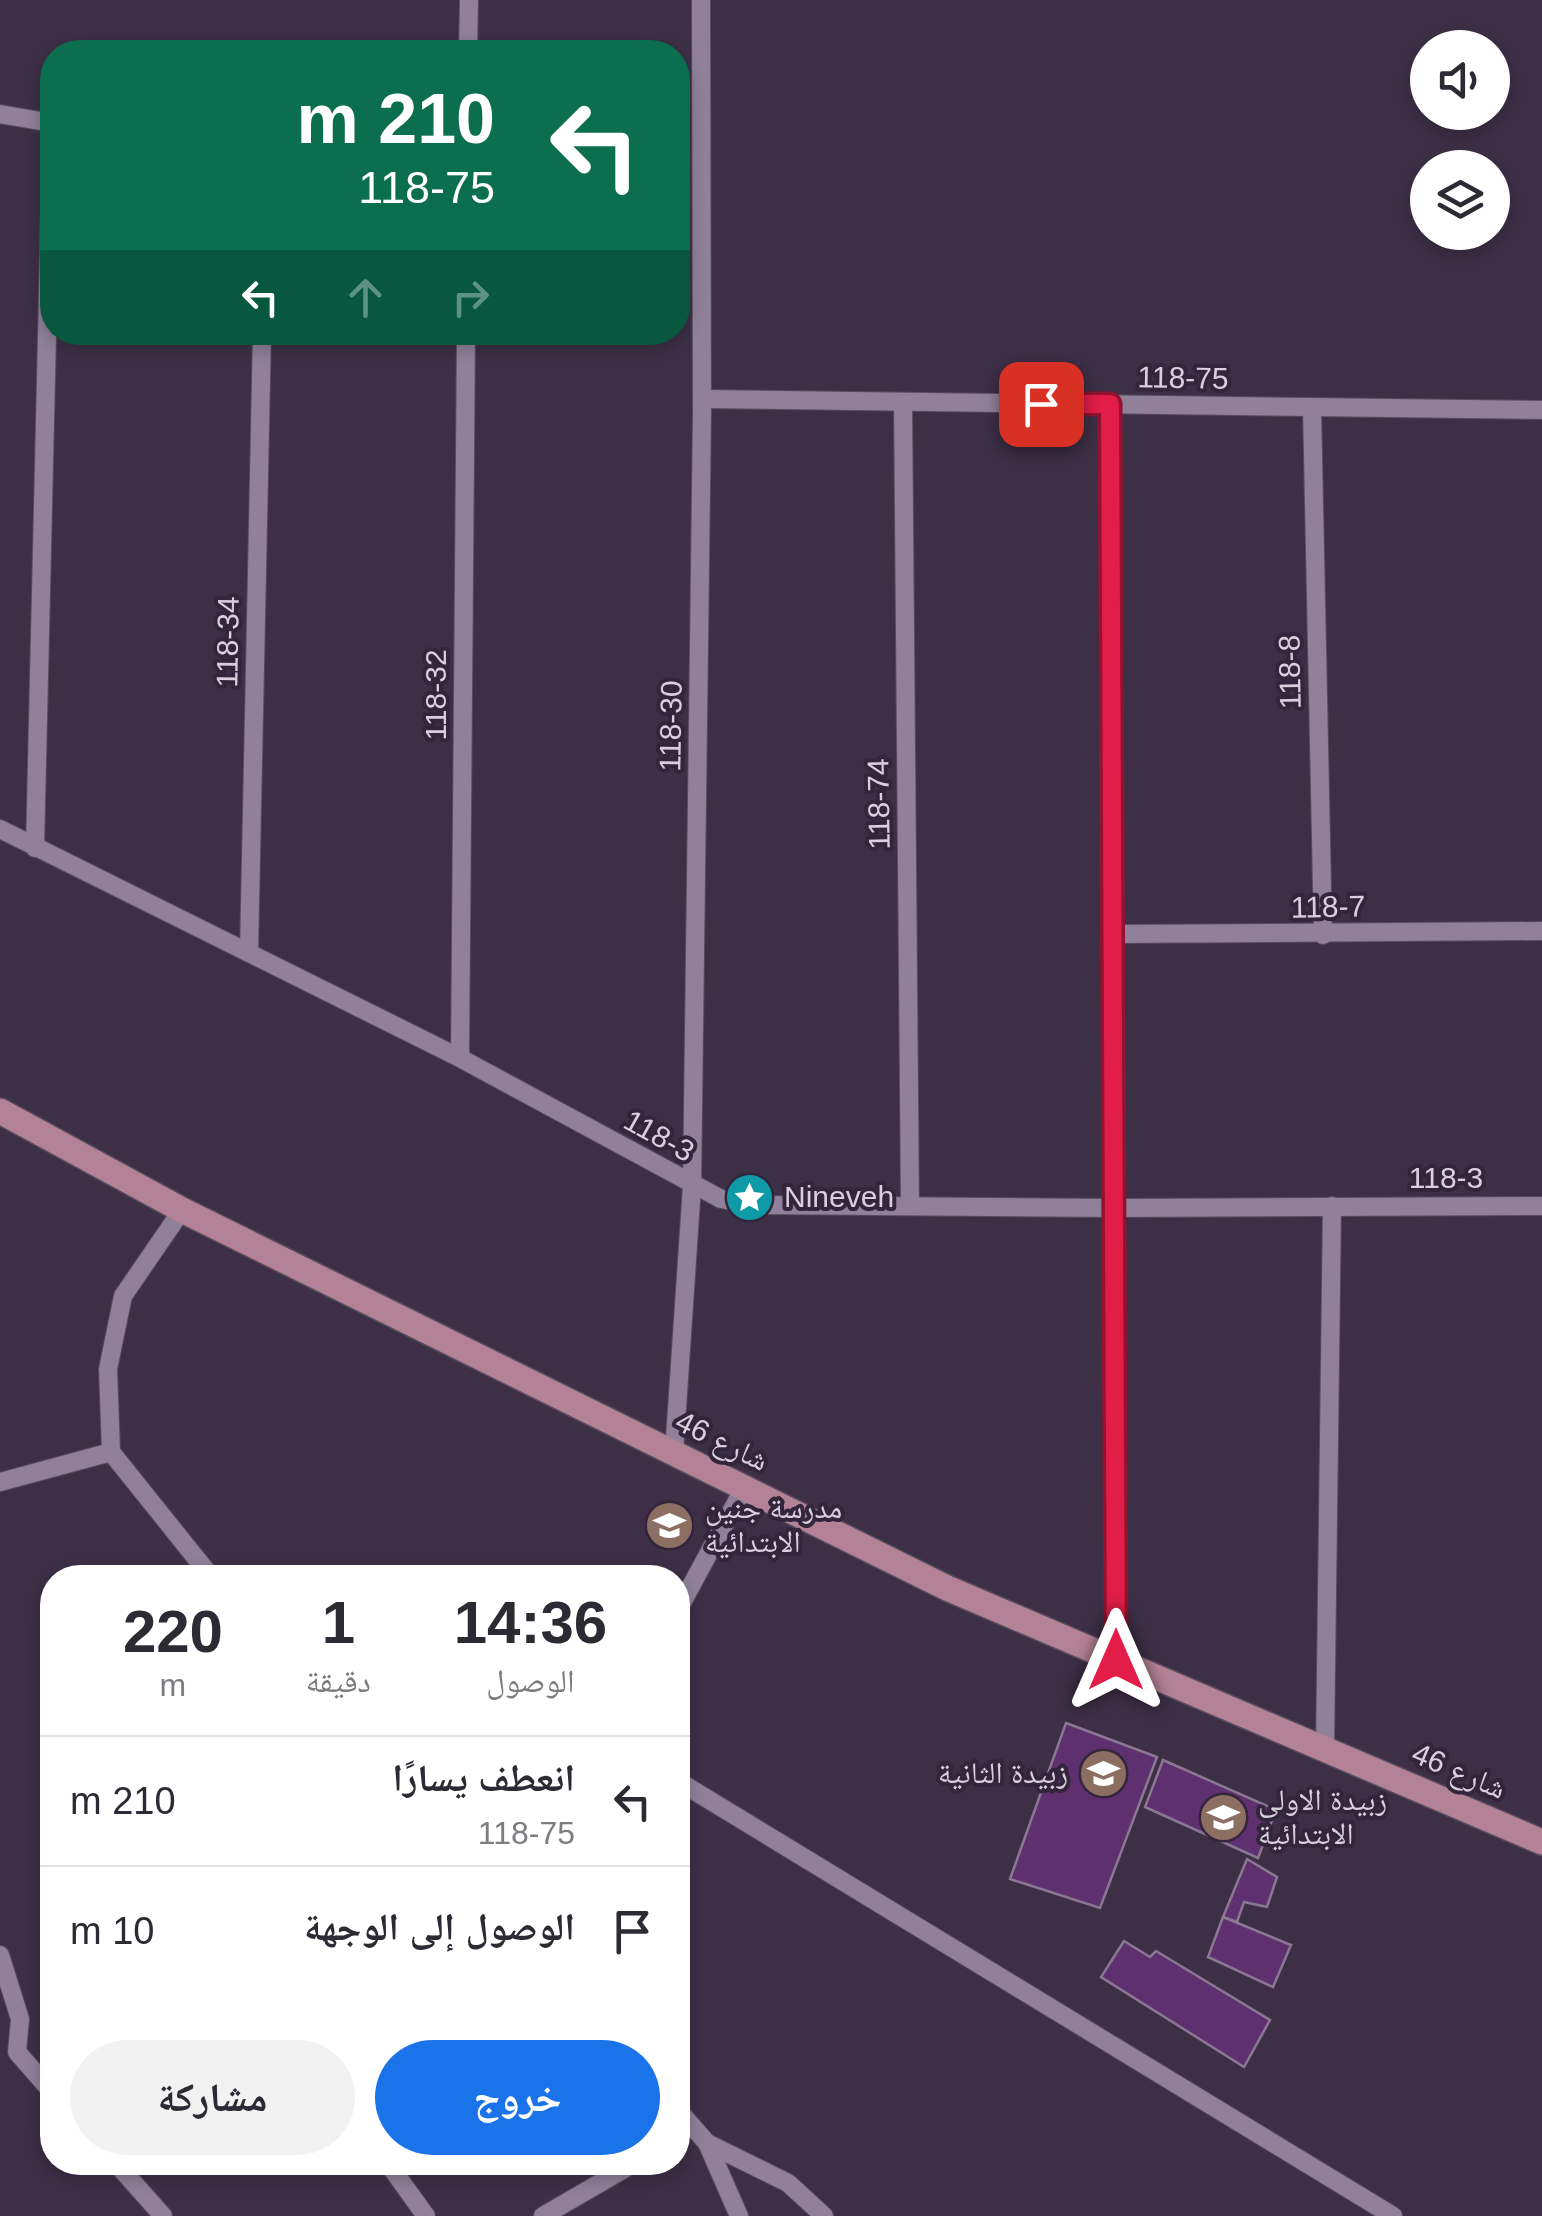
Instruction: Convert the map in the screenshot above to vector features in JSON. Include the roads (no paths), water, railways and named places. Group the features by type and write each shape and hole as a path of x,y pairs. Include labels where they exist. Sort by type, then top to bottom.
{"main road":[{"name":"شارع 46","path":"0,1111 182,1210 947,1588 1542,1842"}],"street":[{"path":"468,40 469,0"},
{"name":"118-30","path":"674,1453 692,1186 702,398 701,0"},
{"path":"0,114 40,121"},
{"path":"35,848 47,345"},
{"name":"118-34","path":"248,954 262,345"},
{"name":"118-32","path":"460,1058 466,345"},
{"name":"118-75","path":"702,398 1542,410"},
{"name":"118-74","path":"903,402 910,1206"},
{"path":"1110,404 1116,1660"},
{"name":"118-8","path":"1312,407 1322,935"},
{"name":"118-3","path":"0,829 460,1058 722,1200 754,1205 1116,1208 1542,1206"},
{"name":"118-7","path":"1114,934 1542,931"},
{"path":"1325,1749 1332,1206"},
{"path":"182,1210 123,1296 108,1368 111,1452 202,1565"},
{"path":"0,1482 111,1452"},
{"path":"690,1588 744,1488"},
{"path":"690,1788 1393,2216"},
{"path":"0,1956 20,2019 17,2052 40,2078"},
{"path":"0,2062 17,2052"},
{"path":"690,2134 788,2183 824,2216"},
{"path":"707,2143 739,2216"},
{"path":"126,2175 162,2216"},
{"path":"396,2175 426,2216"},
{"path":"543,2216 614,2175"}],"place":[{"name":"Nineveh","path":"749,1197"},
{"name":"مدرسة جنين الابتدائية","path":"670,1525"},
{"name":"زبيدة الثانية","path":"1103,1773"},
{"name":"زبيدة الاولى الابتدائية","path":"1223,1817"}]}
